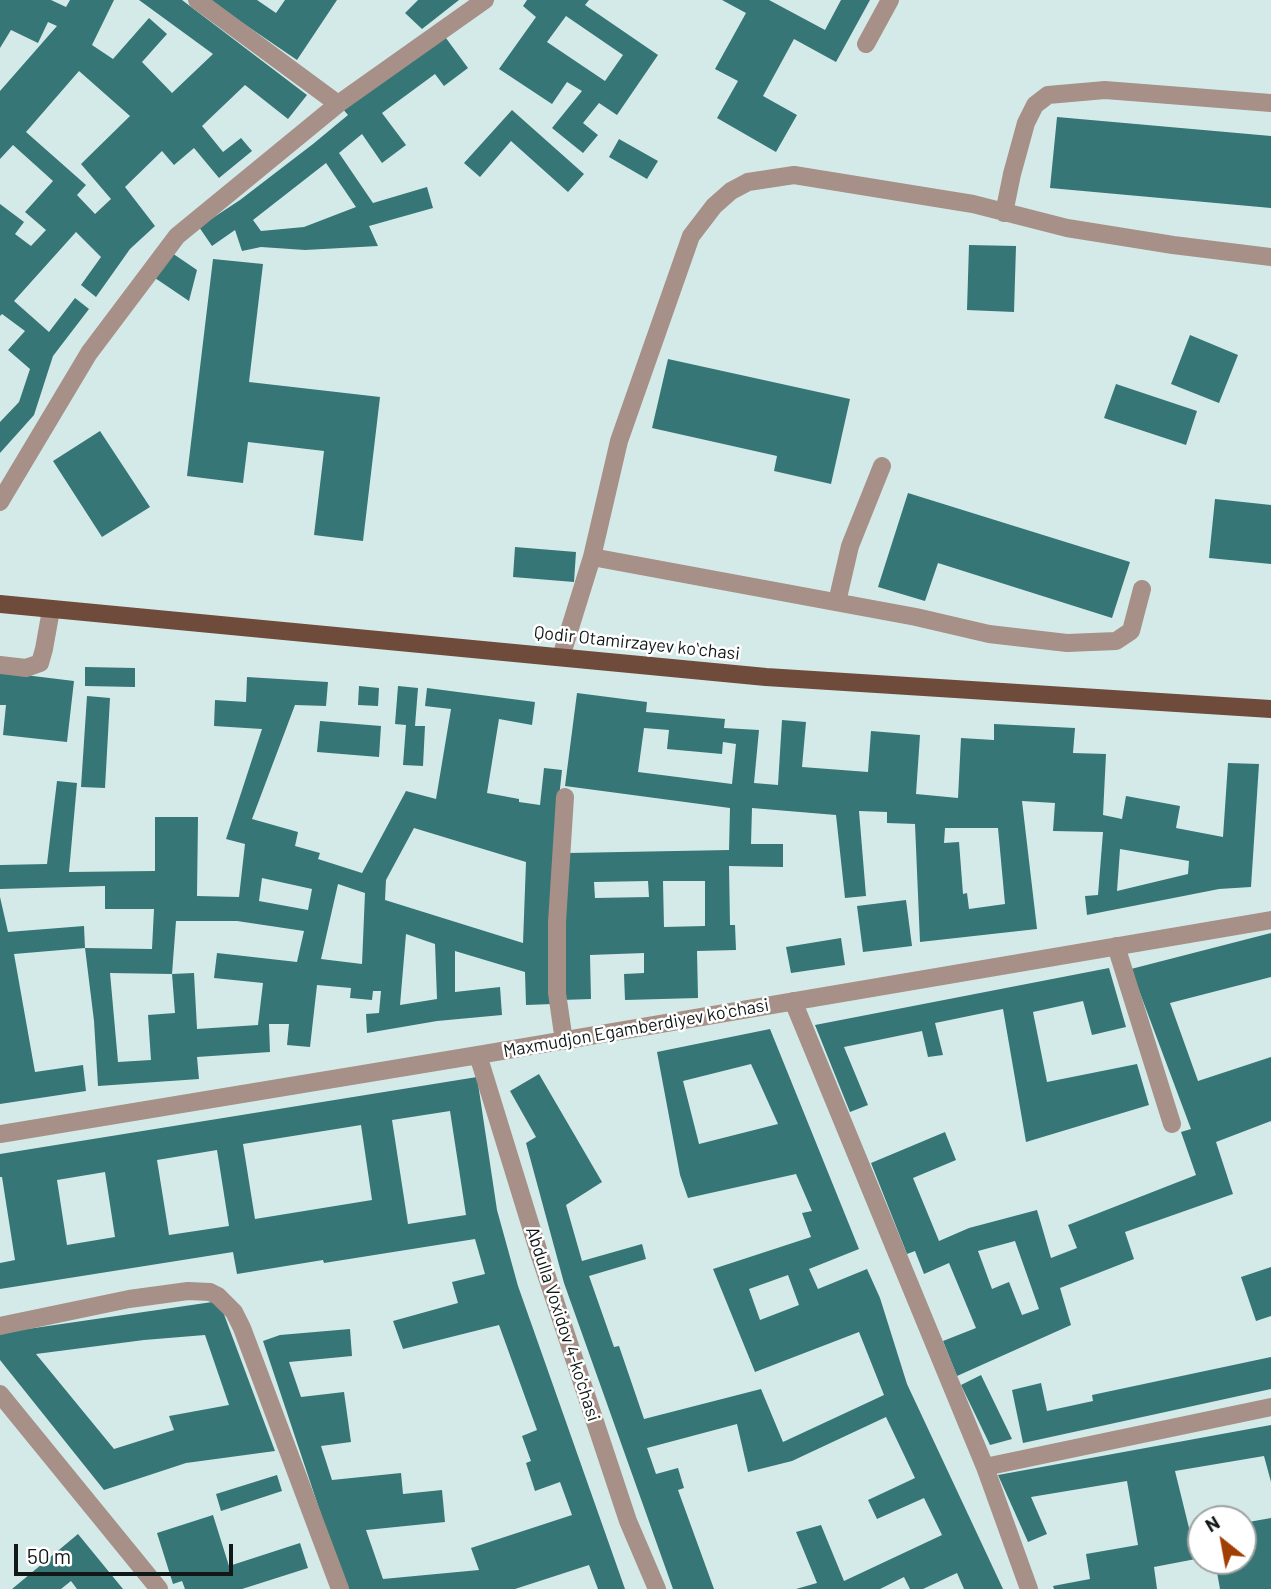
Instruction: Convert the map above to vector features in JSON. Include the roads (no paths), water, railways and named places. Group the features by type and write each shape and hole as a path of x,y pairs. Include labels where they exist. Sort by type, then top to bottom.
{"main road":[{"name":"Qodir Otamirzayev koʻchasi","path":"0,604 766,677 1271,709"}],"street":[{"path":"197,0 338,104"},
{"path":"0,502 89,353 177,236 338,104 485,0"},
{"path":"866,44 890,0"},
{"path":"1004,213 1026,123 1035,105 1048,95 1105,90 1271,103"},
{"path":"561,657 592,557 619,441 691,236 714,206 731,191 748,182 794,175 974,204 1067,228 1271,257"},
{"path":"837,602 850,546 882,466"},
{"path":"592,557 916,617 989,634 1067,643 1116,641 1131,631 1142,589"},
{"path":"0,664 26,668 40,663 51,610"},
{"path":"564,1041 557,993 565,797"},
{"name":"Maxmudjon Egamberdiyev koʻchasi","path":"0,1134 1271,920"},
{"path":"1116,946 1172,1124"},
{"path":"793,1001 985,1467 1029,1589"},
{"name":"Abdulla Voxidov 4-ko'chasi","path":"478,1055 539,1253 624,1508 657,1589"},
{"path":"0,1326 129,1299 188,1291 210,1292 218,1296 234,1312 242,1328 340,1589"},
{"path":"0,1394 159,1589"},
{"path":"985,1467 1271,1406"}]}
